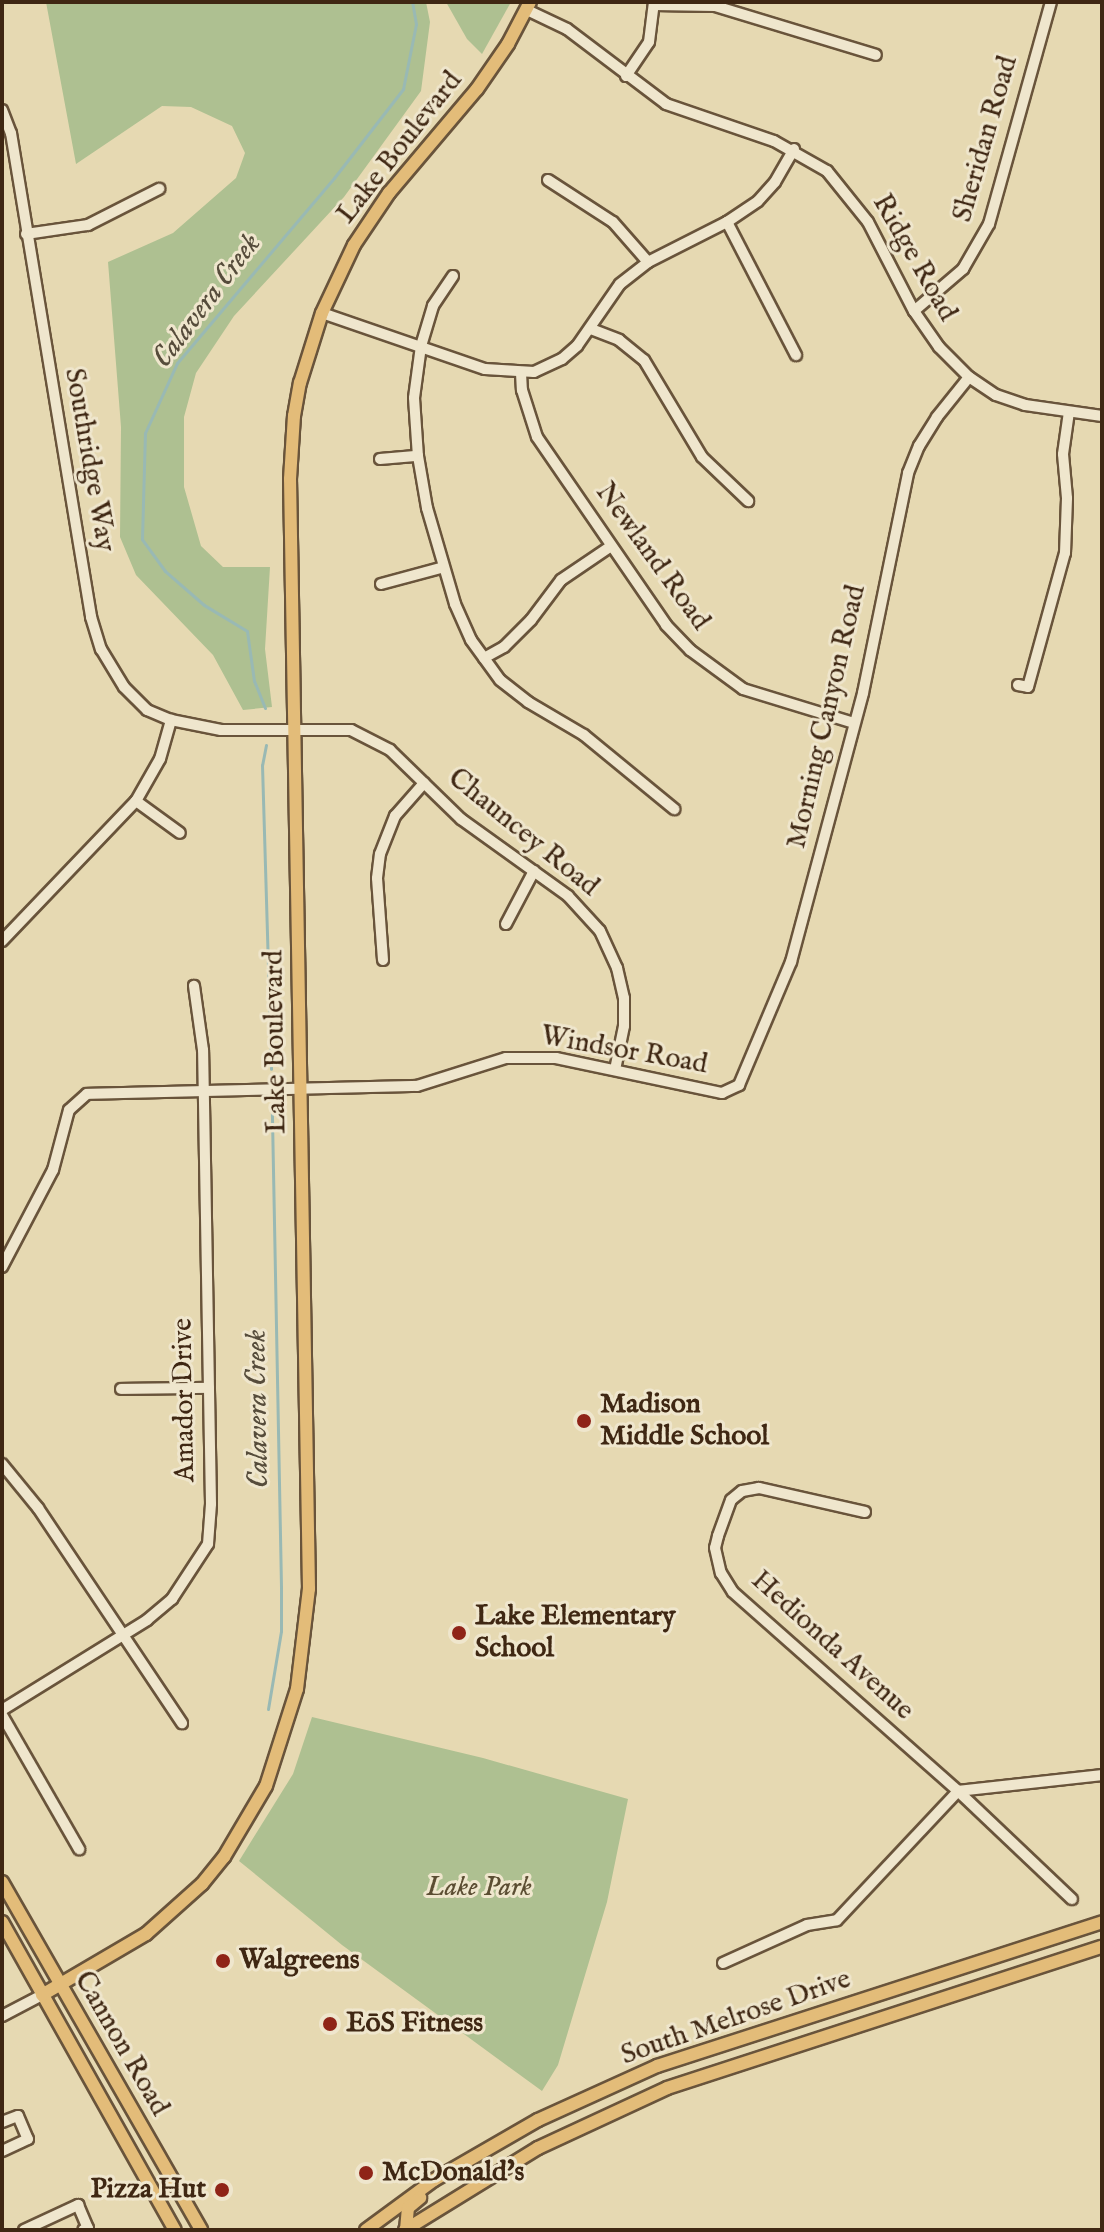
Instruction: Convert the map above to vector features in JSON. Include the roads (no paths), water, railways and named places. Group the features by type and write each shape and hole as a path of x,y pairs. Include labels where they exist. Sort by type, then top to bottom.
{"main road":[{"name":"Lake Boulevard","path":"42,1995 146,1934 202,1884 224,1857 266,1786 297,1689 309,1589 290,479 294,416 300,383 322,313 354,245 389,193 477,89 529,6"},
{"name":"Cannon Road","path":"2,1882 201,2230"},
{"name":"Cannon Road","path":"2,1922 175,2230"},
{"name":"South Melrose Drive","path":"366,2230 420,2190 538,2120 657,2066 953,1967 1102,1922"},
{"name":"South Melrose Drive","path":"406,2230 538,2148 653,2094 1102,1947"},
{"path":"831,2010 838,2031"},
{"path":"140,2167 157,2156"},
{"path":"406,2230 408,2208 420,2198 420,2190"}],"street":[{"name":"Sheridan Road","path":"914,311 963,269 989,224 1051,2"},
{"path":"626,76 649,42 654,4 715,6 876,55"},
{"name":"Ridge Road","path":"529,6 608,58 626,76 666,104 794,149 827,171 854,201 914,311 939,347 969,377 1011,400 1102,416"},
{"name":"Southridge Way","path":"2,110 11,133 91,617 101,649 124,687 147,710 171,720 237,730"},
{"path":"322,313 485,369 534,372 562,359 591,329 620,284 648,262 727,222 758,201 775,182 794,149"},
{"path":"548,180 613,222 648,262"},
{"path":"26,234 88,225 159,189"},
{"path":"727,222 796,355"},
{"path":"453,276 433,306 421,346 414,398 418,456 427,508 455,604 484,658 500,680 528,702 584,735 674,809"},
{"path":"591,329 619,340 644,360 702,457 748,501"},
{"name":"Newland Road","path":"521,373 522,390 537,437 666,625 717,673 761,697 854,723"},
{"name":"Morning Canyon Road","path":"743,1076 791,962 854,723 908,473 919,446 937,417 969,377"},
{"path":"1018,685 1028,687 1065,553 1067,498 1063,454 1069,412"},
{"path":"380,459 418,456"},
{"path":"484,658 504,647 531,620 561,580 611,546"},
{"path":"381,584 444,567"},
{"path":"2,941 136,801 160,759 171,720"},
{"name":"Chauncey Road","path":"237,730 351,730 390,750 461,819 584,911 600,931 617,968 624,998 624,1026 615,1070"},
{"path":"383,960 377,878 380,854 395,816 424,783"},
{"path":"136,801 180,833"},
{"path":"506,924 534,871"},
{"name":"Amador Drive","path":"2,1712 123,1635 172,1599 208,1544 209,1388 203,1050 194,986"},
{"name":"Windsor Road","path":"2,1267 53,1170 69,1110 87,1094 417,1086 506,1058 556,1058 722,1093 739,1085 743,1076"},
{"path":"121,1389 209,1388"},
{"path":"2,1464 38,1508 182,1723"},
{"name":"Hedionda Avenue","path":"865,1512 759,1488 742,1491 731,1500 718,1536 717,1562 733,1592 958,1791 1072,1899"},
{"path":"2,1712 79,1849"},
{"path":"723,1963 807,1925 837,1920 958,1791 1102,1775"},
{"name":"Lake Boulevard","path":"2,2016 42,1995"},
{"path":"2,2122 18,2116 28,2139 2,2151"},
{"path":"24,2230 46,2226 78,2205 88,2228 83,2230"}],"waterway":[{"name":"Calavera Creek","path":"265,708 254,681 247,631 204,605 165,571 142,539 145,433 177,363 334,178 403,89 416,24 412,2"},
{"name":"Calavera Creek","path":"266,745 262,765 271,1069"},
{"name":"Calavera Creek","path":"268,1709 281,1631 272,1107"}],"place":[{"name":"Madison Middle School","path":"584,1421"},
{"name":"Lake Elementary School","path":"459,1633"},
{"name":"Walgreens","path":"223,1961"},
{"name":"EōS Fitness","path":"330,2024"},
{"name":"McDonald's","path":"366,2173"},
{"name":"Pizza Hut","path":"222,2190"}],"park label":[{"name":"Lake Park","path":"479,1888"}]}
